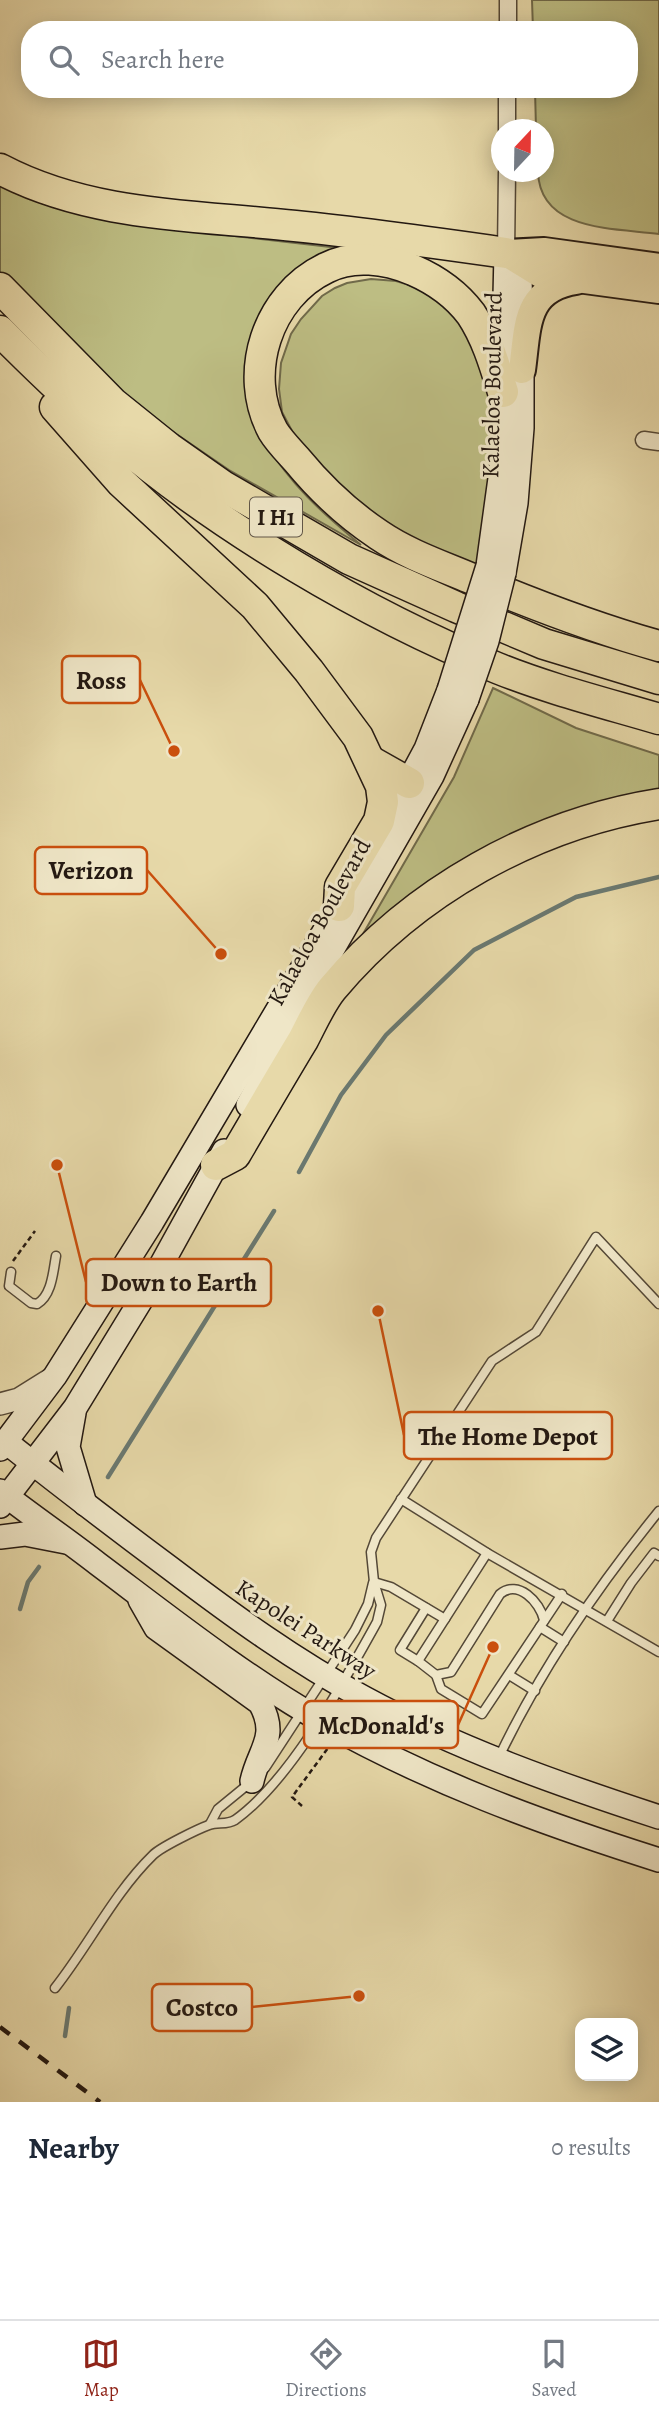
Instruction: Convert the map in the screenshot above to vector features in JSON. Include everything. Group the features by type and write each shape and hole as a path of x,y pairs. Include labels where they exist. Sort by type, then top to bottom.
{"highway":[{"path":"0,169 39,187 115,208 296,226 506,253"},
{"path":"513,381 462,303 429,277 401,265 375,259 349,260 326,267 289,296 278,310 270,328 259,373 263,405 274,432 310,476 379,535 420,557 527,603 659,646"},
{"name":"I H1","path":"0,288 113,403 169,448 223,486 348,559 456,607 544,644 659,679"},
{"name":"I H1","path":"0,331 113,437 164,478 309,574 370,607 499,669 659,719"},
{"path":"0,339 122,483 270,623 342,712 372,762 381,786 383,802 379,821 340,887 339,905"},
{"path":"499,669 545,697 659,740"},
{"path":"372,762 409,783"},
{"path":"216,1165 235,1155 331,991 390,929 430,898 511,849 600,816 659,804"}],"main road":[{"path":"506,253 544,251 659,267"},
{"path":"506,253 540,274 659,290"},
{"name":"Kalaeloa Boulevard","path":"2,1498 33,1464 75,1408 149,1287 319,973 432,776 496,569 501,471 513,381 506,253"},
{"path":"513,381 534,304 545,291 560,284 584,280"},
{"name":"Kalaeloa Boulevard","path":"2,1443 55,1376 152,1222 339,905 458,695"},
{"path":"75,1408 68,1447 85,1504"},
{"name":"Kapolei Parkway","path":"2,1443 222,1607 333,1681 402,1718 498,1760 659,1817"},
{"path":"2,1498 72,1544 217,1652 312,1714 458,1790 659,1860"},
{"path":"0,1537 25,1534 72,1544"},
{"path":"135,1592 156,1628 260,1703 267,1715 269,1737 255,1767 252,1781"}],"street":[{"path":"508,0 508,21"},
{"path":"507,119 508,98"},
{"path":"506,253 507,182"},
{"path":"0,1404 19,1399 55,1376"}],"lane":[{"path":"210,1824 218,1810 252,1781 312,1714 333,1681 368,1604 373,1582 371,1552 376,1538 492,1361 536,1332 596,1237 659,1304"},
{"path":"8,1270 9,1286 31,1303 37,1304 43,1301 49,1288 56,1256"},
{"path":"401,1499 487,1553 659,1652"},
{"path":"498,1760 564,1642 637,1537 659,1511"},
{"path":"418,1661 487,1553"},
{"path":"607,1621 654,1553 659,1556"},
{"path":"373,1582 391,1587 445,1619"},
{"path":"55,1988 125,1889 155,1853 210,1824 231,1822 257,1803 280,1776 312,1714 377,1622 382,1605 373,1582"},
{"path":"436,1675 450,1672 505,1590 516,1589 531,1597 538,1605 542,1624 564,1642"},
{"path":"426,1608 400,1650 436,1675 441,1689 482,1714 562,1594"},
{"path":"509,1675 535,1690"}],"path":[{"path":"8,1270 35,1231"},
{"path":"425,1707 438,1703"},
{"path":"302,1806 292,1797 328,1748"}],"green space":[{"path":"532,0 659,0 659,234 602,228 566,216 552,206 542,192 540,182 554,182 554,119 536,119 535,98 638,98 638,21 533,21"},
{"path":"0,180 101,219 348,249 283,291 264,441 308,497 361,545 229,470 131,403 21,298 0,273"},
{"path":"371,279 396,281 419,288 437,298 463,320 496,391 482,573 368,515 301,448 282,412 279,389 281,363 291,334 301,319 322,296 335,288"},
{"path":"493,688 576,728 659,755 659,800 578,818 345,965 454,777"}],"waterway":[{"path":"299,1172 341,1095 386,1035 474,950 576,897 659,877"},
{"path":"108,1477 274,1211"},
{"path":"20,1609 28,1582 39,1567"},
{"path":"65,2036 69,2008"}],"railway":[{"path":"0,2027 100,2102"}],"place":[{"name":"Ross","path":"174,751"},
{"name":"Verizon","path":"221,954"},
{"name":"Down to Earth","path":"57,1165"},
{"name":"The Home Depot","path":"378,1311"},
{"name":"McDonald's","path":"493,1647"},
{"name":"Costco","path":"359,1996"}]}
